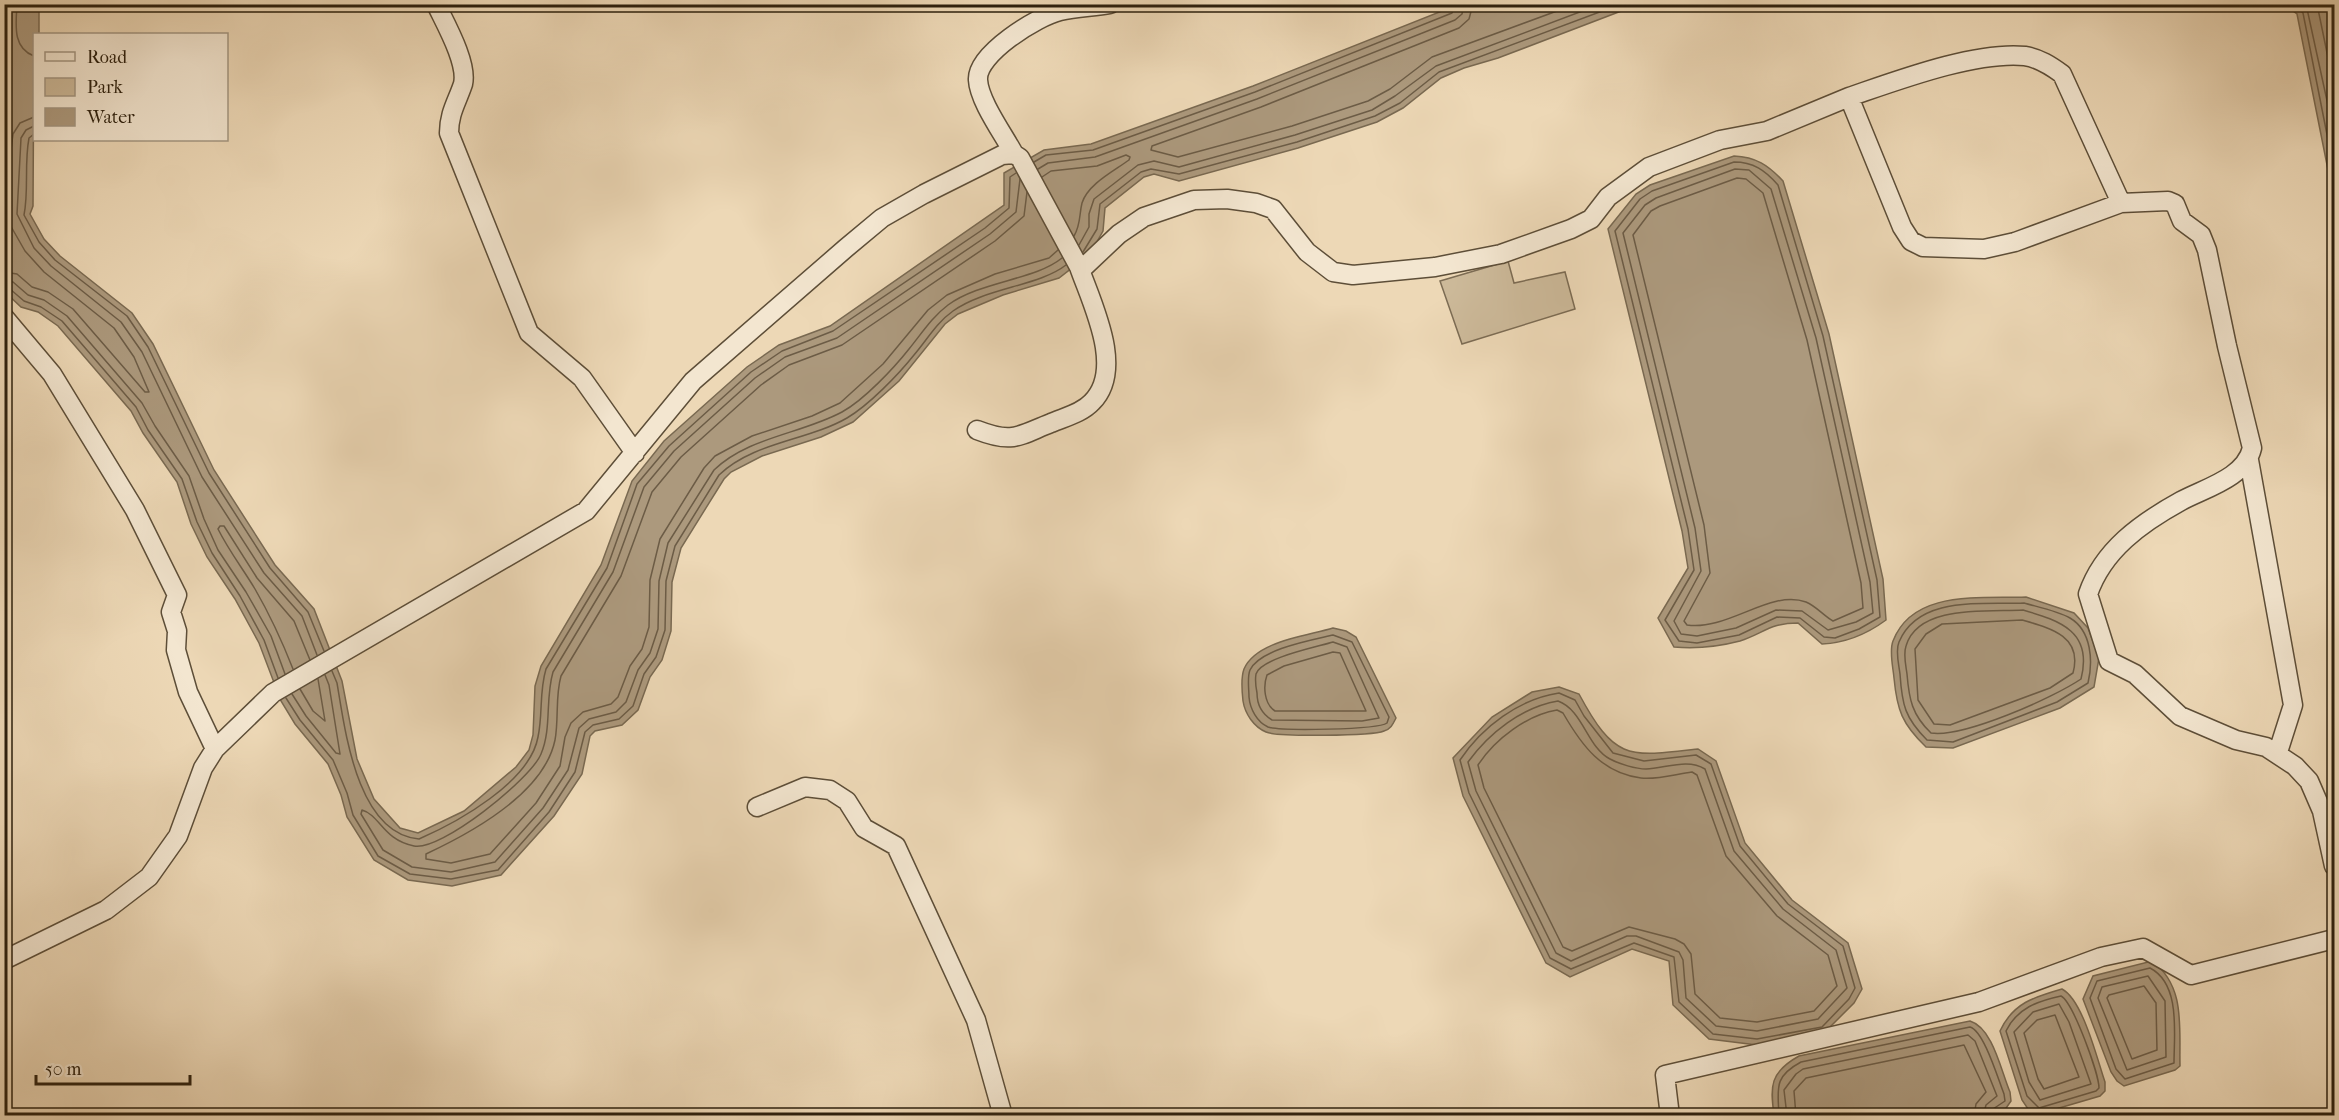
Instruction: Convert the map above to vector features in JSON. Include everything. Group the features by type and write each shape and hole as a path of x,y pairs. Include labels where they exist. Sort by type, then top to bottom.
{"street":[{"path":"436,4 456,47 464,81 449,116 449,133 529,333 582,378 635,453"},
{"path":"977,429 1008,439 1023,435 1086,407 1104,387 1107,356 1078,266 980,88 978,75 982,66 1013,35 1058,11 1110,4"},
{"path":"1078,266 1083,268 1119,234 1144,217 1194,200 1227,199 1256,203 1273,209 1307,252 1333,272 1353,275 1434,267 1501,254 1591,219 1608,197 1649,167 1720,140 1767,131 1849,97 1922,72 1994,57 2026,56 2046,63 2062,74 2121,204"},
{"path":"1849,97 1902,227 1911,241 1923,247 1984,249 2015,242 2121,204 2168,201 2175,204 2182,221 2201,235 2207,250 2252,448 2249,460 2293,705 2278,752"},
{"path":"4,960 106,910 149,877 166,857 178,836 203,768 215,749 273,693 342,655 586,511 693,381 882,218 960,175 1002,155 1017,156"},
{"path":"4,317 52,374 135,510 177,595 171,612 177,631 176,651 188,692 215,749"},
{"path":"2249,460 2215,485 2181,501 2152,519 2122,542 2102,562 2088,594 2109,661 2135,674 2180,716 2236,740 2278,752 2309,781 2322,811 2334,866"},
{"path":"757,807 805,787 830,790 846,801 864,828 896,846 976,1020 1003,1116"},
{"path":"1670,1116 1665,1075 1979,1002 2101,957 2144,948 2191,975 2334,939"}],"green space":[{"path":"1508,261 1514,283 1565,272 1575,309 1462,344 1440,281"}],"water":[{"path":"5,5 39,5 39,33 33,33 33,206 30,214 44,239 60,256 132,313 153,344 214,470 275,565 314,609 342,681 357,759 374,799 400,828 418,833 464,811 516,767 529,750 533,735 535,686 541,666 601,565 632,481 664,441 747,367 779,345 830,326 1004,205 1004,173 1044,150 1091,144 1253,86 1457,5 1637,5 1441,78 1403,108 1377,122 1298,148 1179,181 1154,174 1144,177 1105,208 1103,231 1090,254 1059,278 1003,295 958,314 945,324 899,381 853,422 821,437 762,456 731,472 724,479 681,548 672,582 671,631 662,660 650,677 638,710 622,725 595,731 590,736 582,774 554,816 501,875 452,886 408,880 374,860 347,817 328,764 295,724 281,701 259,643 235,599 207,557 191,524 177,482 143,433 131,411 58,326 38,312 21,307 5,292"},
{"path":"2285,5 2334,5 2334,200 2297,14"},
{"path":"1734,156 1749,158 1761,163 1783,181 1829,334 1883,579 1886,620 1871,630 1839,642 1822,644 1798,623 1788,623 1723,645 1698,648 1674,647 1658,618 1688,568 1682,531 1608,229 1636,194 1650,185"},
{"path":"2026,597 2074,613 2088,628 2099,658 2094,687 2060,708 1953,748 1926,747 1906,723 1897,699 1891,649 1903,624 1916,612 1950,600"},
{"path":"1333,628 1346,631 1356,637 1396,718 1392,726 1376,733 1325,735 1274,734 1258,727 1248,715 1243,701 1243,672 1250,660 1259,652 1283,641"},
{"path":"1559,687 1579,694 1603,732 1614,743 1626,750 1655,753 1698,749 1716,761 1745,843 1792,900 1848,943 1862,989 1854,1003 1825,1032 1757,1045 1709,1039 1673,1005 1669,961 1632,949 1570,977 1546,963 1463,796 1453,758 1492,717 1532,692"},
{"path":"2152,961 2163,971 2176,995 2180,1023 2180,1066 2175,1070 2124,1086 2111,1072 2083,999 2093,976"},
{"path":"2062,989 2070,995 2083,1017 2105,1082 2105,1091 2100,1096 2039,1114 2028,1109 2022,1100 2000,1031 2011,1014 2025,1002"},
{"path":"1970,1021 1985,1032 1999,1062 2011,1101 2004,1111 1985,1116 1774,1115 1772,1096 1774,1081 1782,1068 1799,1056"}]}
